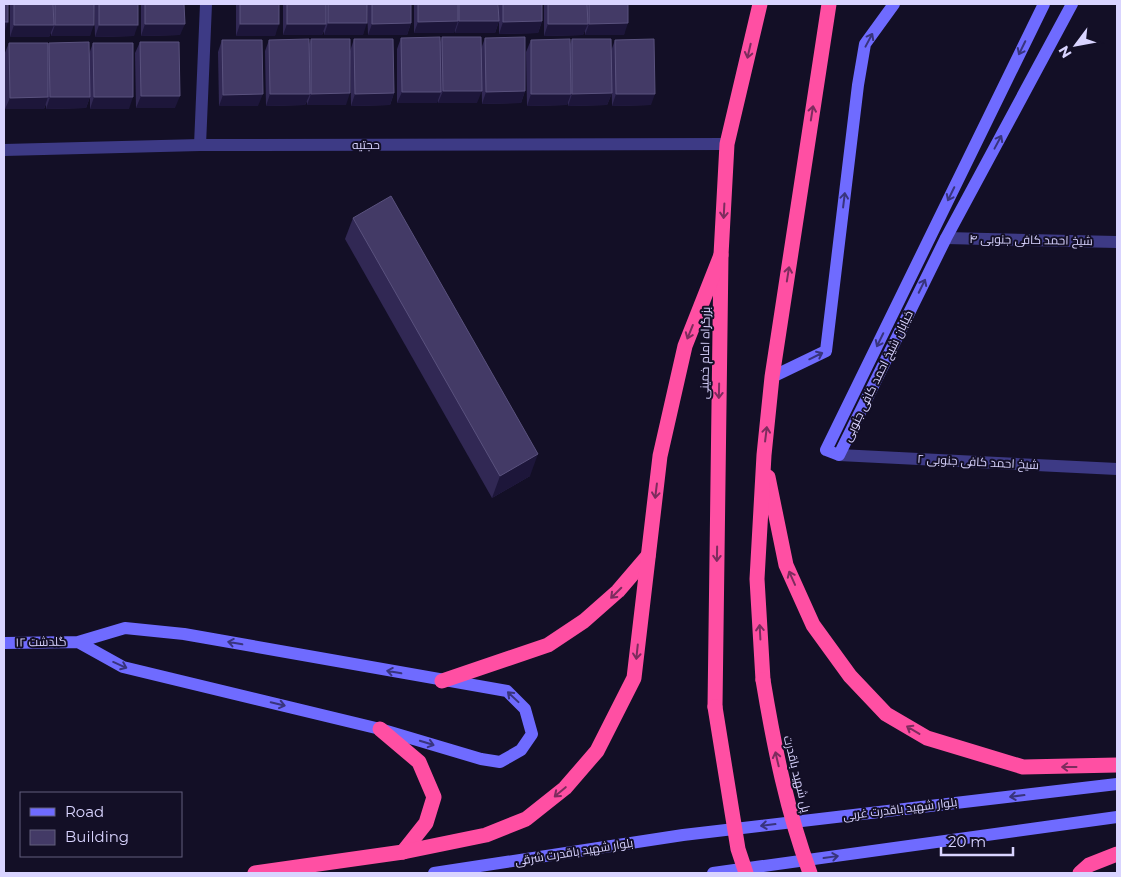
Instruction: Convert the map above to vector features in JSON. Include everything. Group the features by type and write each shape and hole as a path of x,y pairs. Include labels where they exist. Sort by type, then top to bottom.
{"highway":[{"name":"بزرگراه امام خمینی","path":"746,873 738,849 714,707 721,255 727,144 760,4"},
{"path":"829,4 772,377 764,455 786,565 814,625 850,676 886,714 927,738 1023,767 1117,765"},
{"path":"255,873 403,852 486,835 526,818 565,788 597,751 634,678 660,456 684,346 721,255"},
{"name":"پل شهید باقدرت","path":"764,455 757,579 763,680 776,756 800,845 810,873"},
{"path":"442,681 548,645 584,622 618,591 648,556"},
{"path":"380,728 419,762 434,797 426,824 403,852"},
{"path":"1080,873 1089,866 1117,854"}],"street":[{"path":"200,145 206,4"},
{"path":"772,377 826,351 858,85 865,44 894,4"},
{"name":"خیابان شیخ احمد کافی جنوبی","path":"1044,4 826,450 839,456 946,238 1072,4"},
{"name":"حجتیه","path":"4,150 200,145 727,144"},
{"name":"شیخ احمد کافی جنوبی ۴","path":"946,238 1117,242"},
{"name":"شیخ احمد کافی جنوبی ۲","path":"839,456 1117,470"},
{"path":"125,628 184,634 442,681 508,691 525,709 532,734 521,750 500,762 481,759 380,728 123,667 78,642 125,628"},
{"name":"گلدشت ۱۲","path":"4,643 78,642"},
{"name":"بلوار شهید باقدرت غربی","path":"683,835 1117,784"},
{"path":"713,873 1117,817"},
{"name":"بلوار شهید باقدرت شرقی","path":"434,873 683,835"}],"building":[{"path":"4,4 8,4 8,22 4,22"},
{"path":"14,4 53,4 54,25 14,25"},
{"path":"55,4 94,4 94,25 55,25"},
{"path":"99,4 138,4 138,25 99,25"},
{"path":"145,4 184,4 185,24 145,24"},
{"path":"240,4 279,4 279,24 240,24"},
{"path":"287,4 326,4 326,24 287,24"},
{"path":"328,4 367,4 367,23 328,23"},
{"path":"372,4 411,4 411,23 372,24"},
{"path":"418,4 458,4 458,21 418,22"},
{"path":"459,4 498,4 499,21 459,21"},
{"path":"503,4 542,4 542,21 503,22"},
{"path":"548,4 587,4 588,24 548,24"},
{"path":"589,4 628,4 628,23 589,24"},
{"path":"440,37 441,92 402,92 401,38"},
{"path":"442,37 481,37 482,91 443,91"},
{"path":"525,37 525,91 486,92 485,38"},
{"path":"309,39 310,94 270,94 269,40"},
{"path":"311,39 350,39 350,93 311,94"},
{"path":"354,39 393,39 394,93 355,94"},
{"path":"570,39 571,94 531,94 531,40"},
{"path":"572,39 611,39 612,93 572,94"},
{"path":"654,39 655,94 616,94 615,40"},
{"path":"222,40 262,40 263,94 223,95"},
{"path":"89,42 90,97 50,97 49,43"},
{"path":"140,42 179,42 180,96 141,96"},
{"path":"9,43 48,43 48,97 10,98"},
{"path":"93,43 133,43 133,97 94,97"},
{"path":"391,196 538,454 500,476 353,218"}]}
